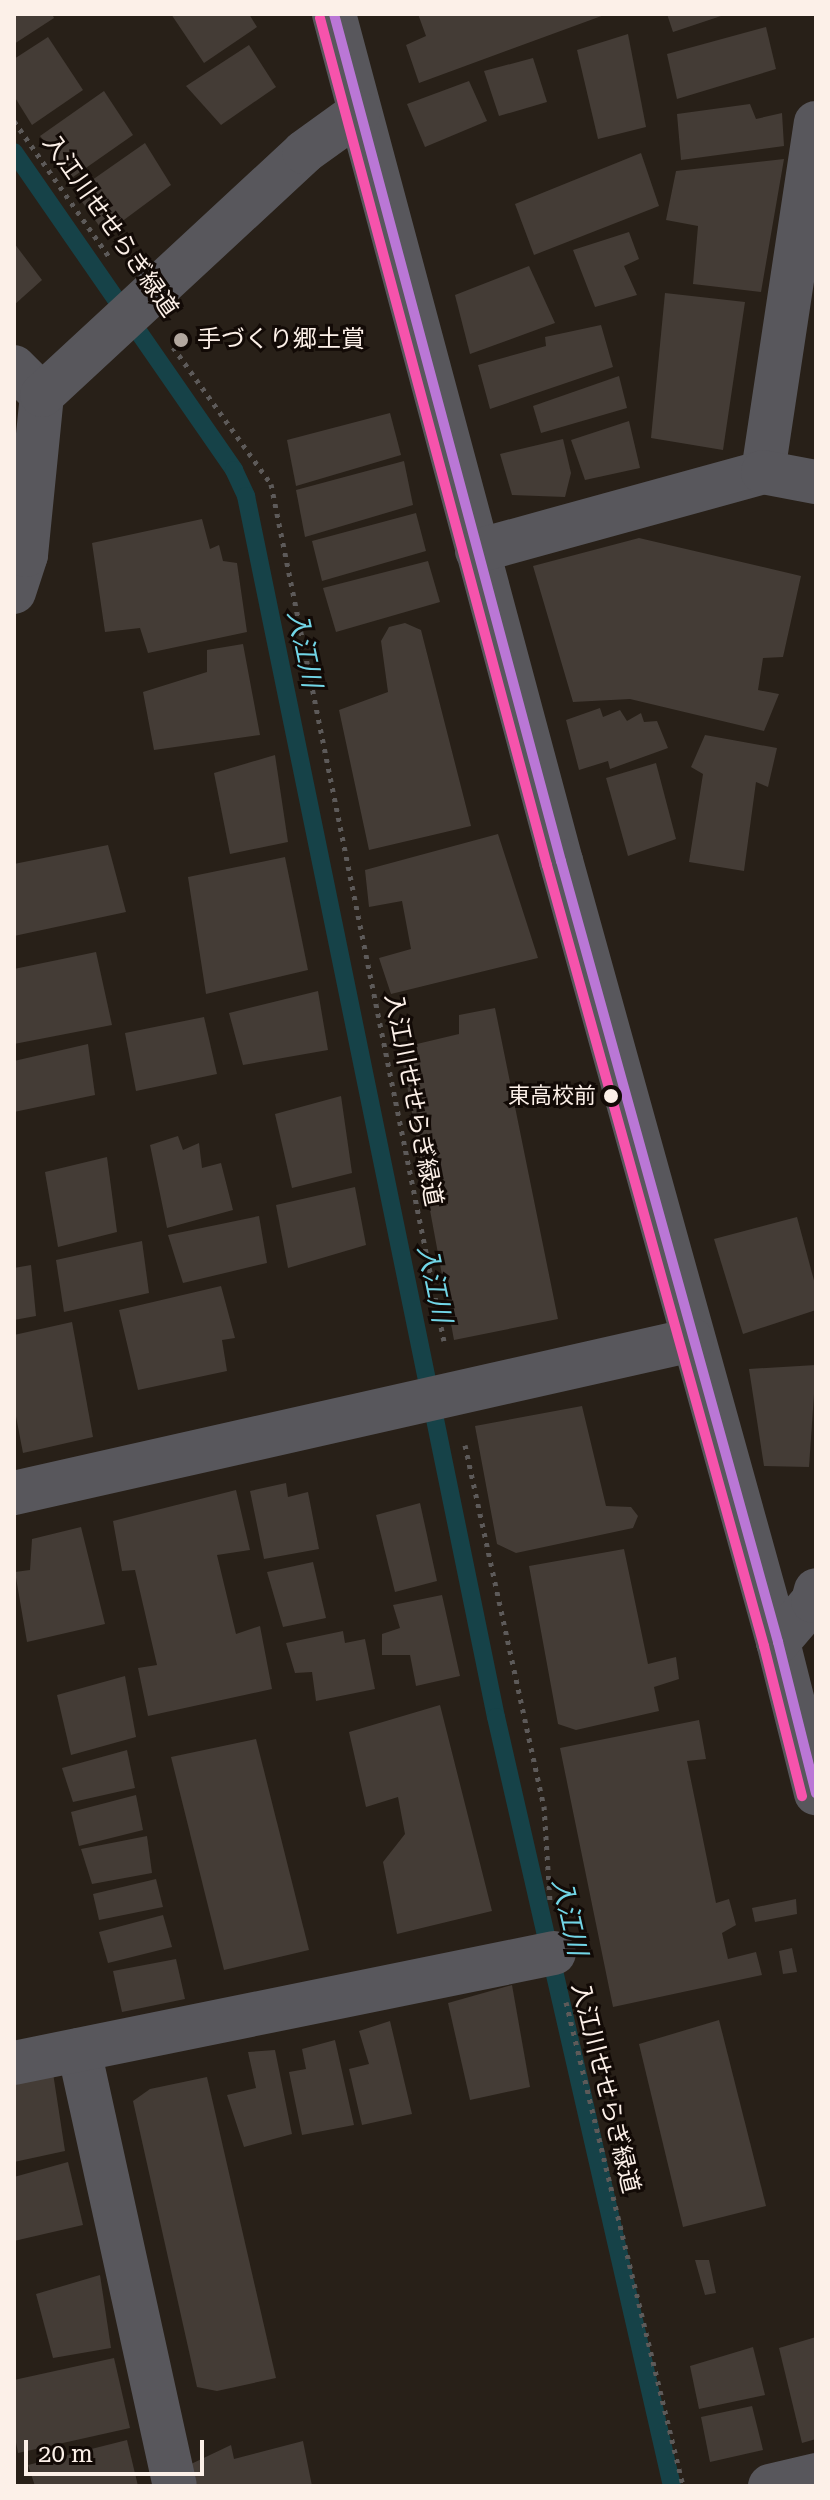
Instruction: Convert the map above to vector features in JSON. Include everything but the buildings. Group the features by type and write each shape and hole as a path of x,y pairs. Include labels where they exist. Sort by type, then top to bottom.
{"street":[{"path":"334,14 358,113 692,1340 778,1642 816,1793"},
{"path":"14,592 26,555 28,381 141,303 304,152 358,113"},
{"path":"763,472 816,123"},
{"path":"477,551 763,472 816,482"},
{"path":"14,1493 692,1340"},
{"path":"778,1642 813,1601 816,1590"},
{"path":"14,2063 554,1953"},
{"path":"79,2050 175,2486"},
{"path":"770,2486 816,2475"}],"path":[{"name":"入江川せせらぎ緑道","path":"14,121 271,484 454,1395 544,1806 554,1953 683,2486"}],"waterway":[{"name":"入江川","path":"14,152 234,470 246,496 496,1717 672,2486"}],"transit line":[{"path":"334,14 561,861 778,1642 816,1793"},
{"path":"320,18 547,865 764,1646 802,1796"}],"place":[{"name":"手づくり郷土賞","path":"181,340"},
{"name":"東高校前","path":"611,1096"}]}
